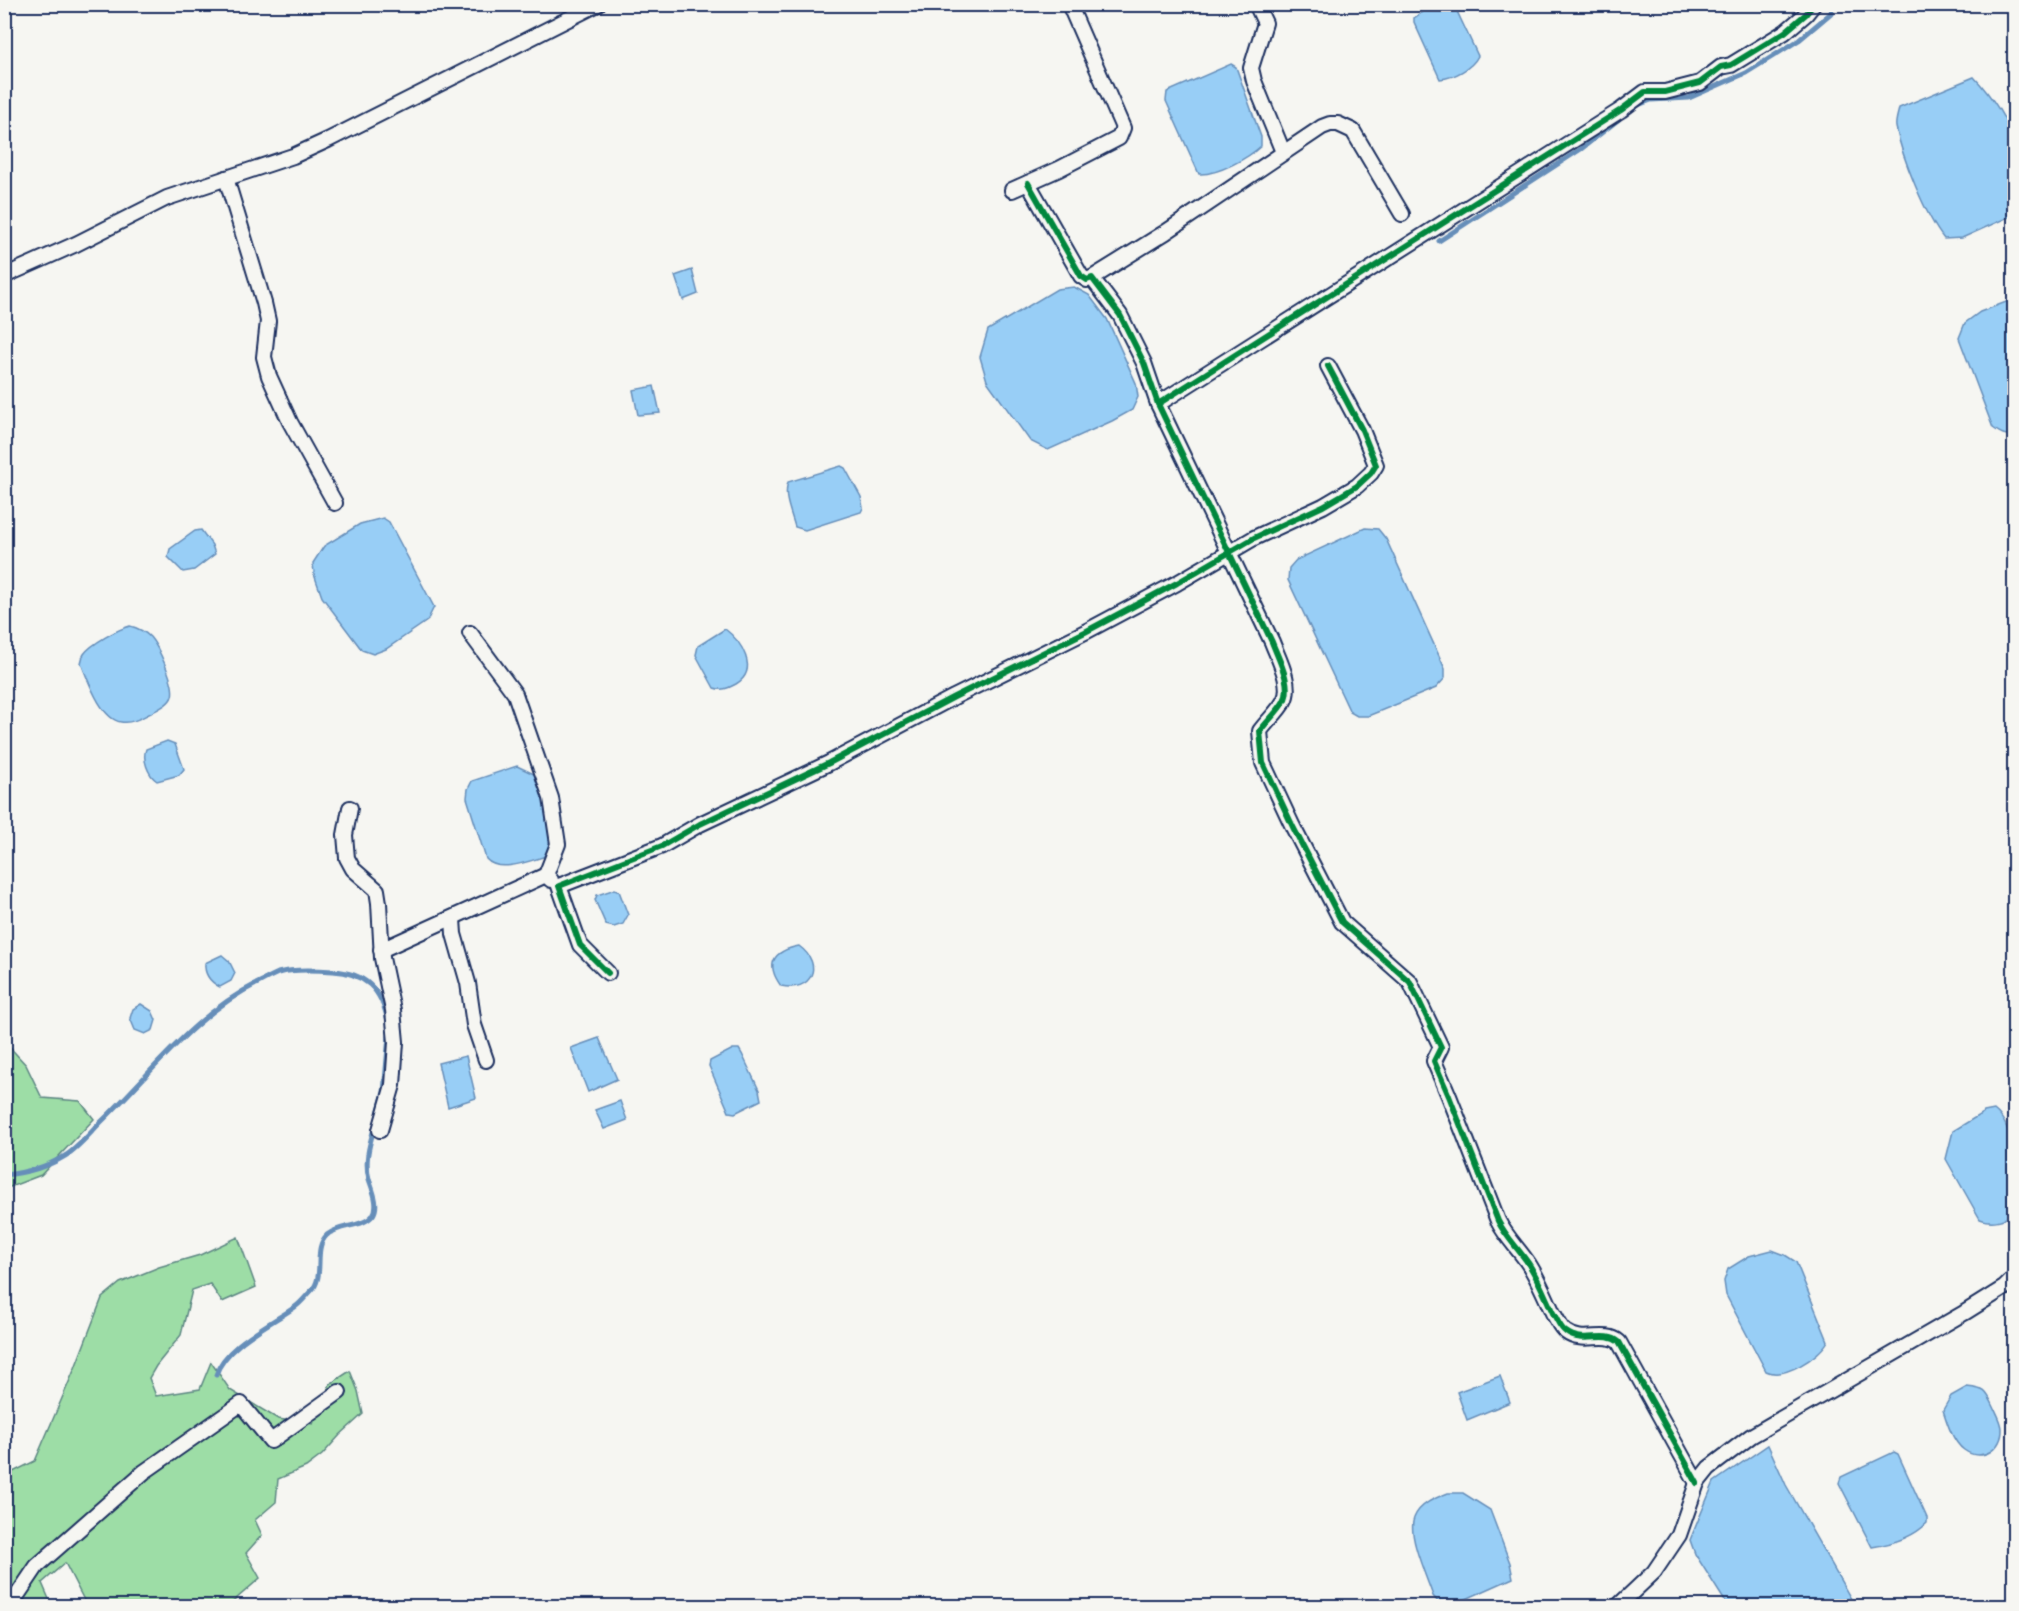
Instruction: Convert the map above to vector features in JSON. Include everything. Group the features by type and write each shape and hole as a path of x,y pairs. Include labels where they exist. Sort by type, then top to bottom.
{"street":[{"path":"4,276 76,244 167,198 293,156 328,140 598,4"},
{"path":"1012,190 1119,138 1123,128 1069,4"},
{"path":"1256,4 1265,23 1251,68 1254,81 1283,152"},
{"path":"1158,404 1602,123 1645,92 1665,92 1701,83 1720,67 1731,65 1785,32 1814,4"},
{"path":"1028,183 1081,276 1087,280 1166,232 1283,152 1330,124 1345,126 1353,131 1402,214"},
{"path":"226,178 268,321 264,357 269,376 290,422 329,489 334,503"},
{"path":"1092,278 1120,315 1144,363 1158,404 1272,642 1287,690 1284,701 1260,731 1263,763 1293,827 1341,922 1410,982 1441,1047 1434,1061 1498,1221 1504,1234 1527,1263 1558,1322 1564,1331 1575,1337 1588,1339 1608,1337 1619,1342 1697,1483"},
{"path":"559,886 662,846 700,824 829,763 1177,584 1254,538 1323,506 1357,486 1376,465 1362,430 1328,366"},
{"path":"381,950 546,876 558,844 551,798 515,694 470,633"},
{"path":"350,808 345,835 347,858 353,869 376,890 379,903 381,950 393,1010 396,1042 393,1085 380,1130"},
{"path":"546,876 559,886 580,945 608,973"},
{"path":"453,919 454,933 468,983 474,1025 486,1060"},
{"path":"1618,1606 1654,1572 1679,1535 1697,1483 1709,1468 1751,1436 1964,1313 2004,1288 2014,1278"},
{"path":"10,1606 37,1566 144,1472 242,1404 271,1441 339,1392"}],"green space":[{"path":"5,1042 26,1065 42,1098 80,1101 94,1119 41,1175 5,1189"},
{"path":"238,1237 256,1287 222,1302 210,1284 192,1290 181,1335 149,1378 156,1396 200,1389 211,1362 230,1390 278,1419 313,1424 330,1384 350,1371 358,1391 363,1414 322,1455 306,1467 278,1479 276,1502 255,1520 262,1535 246,1553 260,1578 228,1606 87,1606 65,1563 42,1583 52,1606 5,1606 5,1476 35,1461 102,1298 120,1283 159,1267 200,1255"}],"water":[{"path":"1435,4 1454,5 1478,56 1472,65 1462,72 1440,79 1414,22 1414,18"},
{"path":"1231,64 1236,67 1261,137 1261,146 1232,165 1215,172 1199,174 1166,101 1167,92"},
{"path":"1974,77 1998,109 2012,137 2016,162 2014,212 2011,216 1962,238 1944,239 1929,216 1915,185 1899,139 1896,120 1899,108"},
{"path":"692,270 698,294 683,300 675,276"},
{"path":"1074,287 1089,295 1107,319 1136,383 1138,397 1132,410 1048,450 1030,441 987,381 980,357 988,330 1057,289"},
{"path":"2014,299 2014,434 2008,435 1993,428 1959,338 1965,323 1980,312"},
{"path":"654,386 660,413 638,415 633,390"},
{"path":"841,466 845,468 861,497 863,508 861,512 805,530 795,527 787,499 788,482"},
{"path":"383,518 389,522 434,607 427,621 386,649 373,654 362,650 322,597 314,574 313,563 324,546 360,524"},
{"path":"1365,528 1378,529 1386,539 1445,669 1445,678 1436,688 1368,716 1357,716 1350,712 1288,580 1289,568 1296,560"},
{"path":"201,530 212,545 215,554 194,570 183,572 168,557 170,549 195,531"},
{"path":"130,626 150,637 166,666 173,691 171,699 163,706 141,718 121,722 107,714 101,706 81,663 84,654 92,646"},
{"path":"725,629 742,648 747,671 736,684 720,689 714,688 696,655 698,646"},
{"path":"167,741 175,744 184,769 179,775 157,781 147,766 146,749"},
{"path":"517,766 536,775 548,818 550,841 548,851 543,857 513,865 498,865 486,859 467,798 468,789 472,781"},
{"path":"615,889 619,891 628,915 623,924 614,927 606,925 595,900 597,895"},
{"path":"799,946 807,953 811,961 813,969 811,976 800,985 781,986 773,971 774,960 783,951"},
{"path":"222,955 229,961 235,973 231,981 220,987 208,978 205,963"},
{"path":"141,1004 152,1011 156,1020 153,1030 145,1034 135,1030 130,1018 133,1009"},
{"path":"599,1038 617,1079 588,1092 571,1048"},
{"path":"733,1049 739,1049 742,1054 759,1090 761,1100 735,1113 729,1112 709,1066 710,1061"},
{"path":"466,1056 476,1098 448,1107 438,1063"},
{"path":"620,1101 627,1120 604,1129 595,1110"},
{"path":"1994,1110 2008,1130 2011,1143 2014,1214 2002,1220 1989,1221 1980,1219 1946,1159 1953,1131 1984,1112"},
{"path":"1772,1250 1796,1262 1828,1341 1809,1360 1791,1370 1773,1373 1766,1371 1726,1295 1724,1281 1728,1269 1749,1256"},
{"path":"1500,1376 1510,1402 1467,1420 1457,1392"},
{"path":"1967,1387 1987,1394 2000,1420 2002,1428 1999,1442 1990,1452 1984,1454 1971,1454 1960,1447 1951,1432 1943,1410 1951,1396"},
{"path":"1768,1445 1786,1485 1855,1606 1728,1606 1695,1554 1690,1540 1714,1482"},
{"path":"1894,1452 1898,1454 1927,1518 1927,1523 1915,1533 1901,1540 1872,1547 1839,1483 1841,1477"},
{"path":"1448,1493 1463,1493 1490,1510 1510,1563 1513,1578 1455,1604 1439,1603 1433,1596 1413,1535 1416,1513 1433,1499"}],"waterway":[{"path":"1633,107 1651,100 1689,98 1746,73 1799,40 1831,13 1833,4"},
{"path":"1439,241 1581,149 1619,119"},
{"path":"4,1175 28,1171 70,1153 193,1028 235,996 278,973 320,970 354,975 363,979 376,992 388,1021"},
{"path":"379,1110 384,1092 389,1036"},
{"path":"216,1375 221,1364 238,1345 297,1305 311,1291 318,1278 320,1248 327,1235 338,1229 363,1222 373,1215 376,1202 367,1165 375,1125"}],"cycle path":[{"path":"1158,404 1621,110 1645,92 1665,92 1700,83 1721,67 1731,65 1785,32 1814,4"},
{"path":"1028,183 1081,276 1087,280 1092,278 1120,315 1144,363 1158,404 1278,656 1286,680 1286,695 1282,705 1260,731 1263,763 1293,827 1342,922 1410,982 1441,1047 1434,1061 1498,1221 1532,1269 1560,1326 1573,1336 1607,1337 1619,1342 1697,1483"},
{"path":"608,973 580,945 559,886 662,846 700,824 829,763 954,697 1085,632 1177,583 1254,538 1323,506 1357,486 1376,465 1362,430 1328,366"}]}
